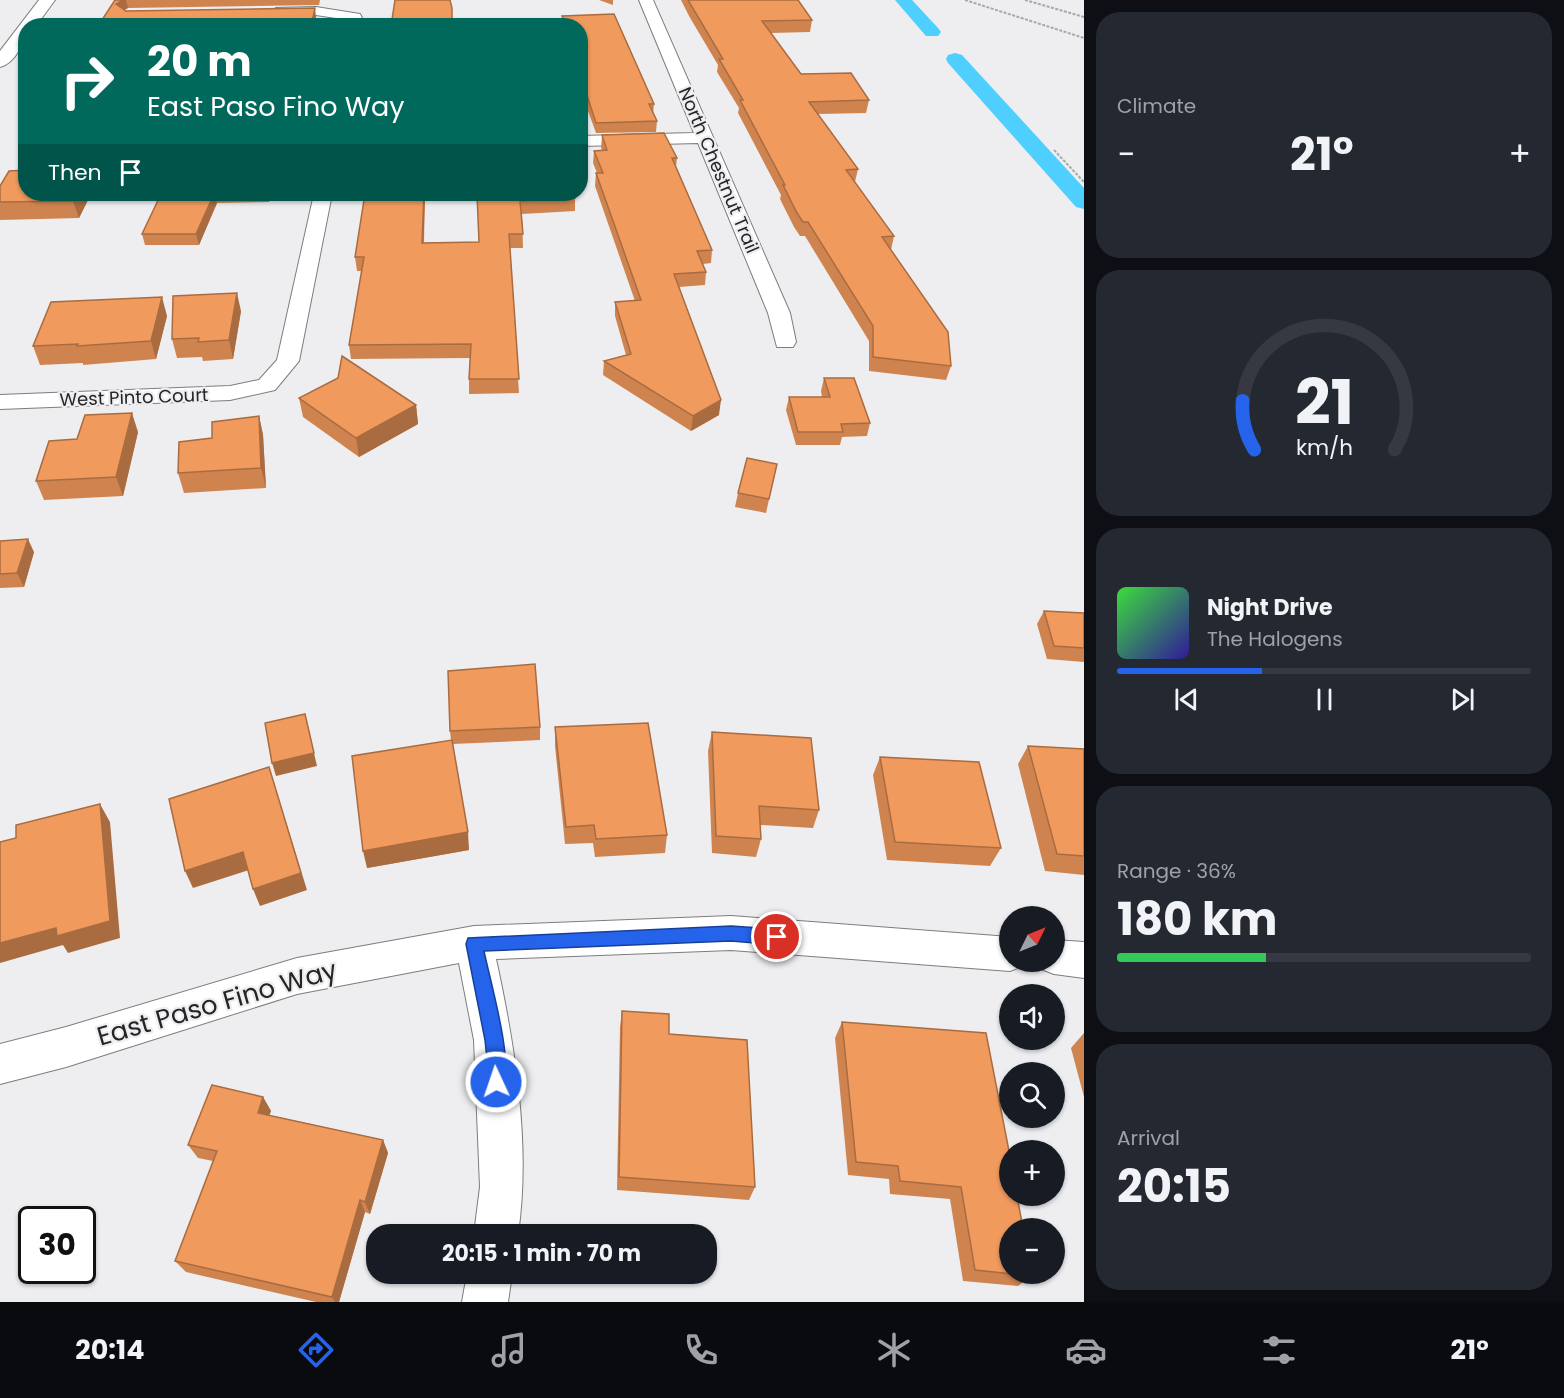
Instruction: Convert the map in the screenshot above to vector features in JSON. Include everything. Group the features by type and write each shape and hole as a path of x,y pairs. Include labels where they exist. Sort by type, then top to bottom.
{"main road":[{"path":"34,18 47,0"},
{"path":"0,62 18,39"}],"street":[{"name":"North Chestnut Trail","path":"646,0 780,313 785,342"},
{"path":"256,12 326,11 348,18"},
{"path":"588,141 705,138"},
{"name":"West Pinto Court","path":"0,402 230,393 267,385 288,361 322,201"},
{"name":"East Paso Fino Way","path":"0,1064 66,1047 297,976 474,944 731,933 999,953"},
{"path":"474,944 494,1040 502,1187 497,1224"},
{"path":"1065,958 1084,960"},
{"path":"485,1302 488,1284"}],"path":[{"path":"965,0 1084,38"},
{"path":"1025,0 1084,17"},
{"path":"1054,150 1084,182"}],"building":[{"path":"115,0 123,0 116,4 126,11 315,8 313,18 103,18"},
{"path":"395,0 450,0 452,8 452,18 392,18"},
{"path":"688,0 798,0 812,20 762,21 801,74 851,73 869,100 809,102 858,169 846,170 894,236 882,237 948,332 951,366 873,357 873,326 808,222 803,222 797,213 783,185 785,185 740,100 743,100 719,59 723,59"},
{"path":"614,14 654,104 649,104 657,121 596,123 588,98 588,18 563,18 562,16"},
{"path":"664,133 677,158 672,158 712,250 697,251 706,272 674,274 721,400 693,416 604,361 631,354 615,302 641,300 596,173 603,173 594,151 607,150 602,135"},
{"path":"18,170 18,201 73,201 0,202 0,186 9,171"},
{"path":"158,201 211,201 196,234 142,234"},
{"path":"364,201 424,201 422,243 479,242 477,201 520,201 523,234 509,234 519,379 469,379 471,344 349,345 364,257 355,257"},
{"path":"237,293 229,340 198,342 199,338 172,339 173,296"},
{"path":"162,297 151,341 77,346 78,344 33,346 51,302"},
{"path":"342,356 416,405 356,438 299,398 338,378"},
{"path":"824,378 854,378 870,423 841,424 843,432 798,432 789,397 830,397"},
{"path":"132,413 116,477 36,481 49,441 77,439 85,415"},
{"path":"259,416 261,468 178,473 179,442 212,438 212,422"},
{"path":"747,458 777,464 769,499 738,493"},
{"path":"28,539 17,573 0,574 0,541"},
{"path":"1044,611 1084,613 1084,648 1054,646"},
{"path":"535,664 540,727 450,731 448,671"},
{"path":"305,714 314,753 272,763 265,723"},
{"path":"648,723 667,835 596,839 594,825 566,827 555,727"},
{"path":"712,732 811,738 819,810 759,806 761,839 716,836"},
{"path":"452,740 468,832 363,851 352,756"},
{"path":"1028,746 1084,749 1084,856 1057,854"},
{"path":"880,757 979,762 1001,848 895,842"},
{"path":"269,767 301,873 253,889 243,852 185,871 169,799"},
{"path":"100,804 110,921 57,936 56,928 0,943 0,842 16,838 16,825"},
{"path":"622,1011 669,1014 669,1034 747,1040 755,1187 619,1177"},
{"path":"842,1022 986,1033 999,1100 999,1128 1005,1128 1007,1140 999,1140 999,1206 1019,1206 1021,1218 999,1218 999,1273 975,1270 961,1187 900,1181 898,1166 856,1162"},
{"path":"212,1085 263,1097 258,1113 383,1140 365,1202 360,1200 332,1297 175,1261 217,1151 188,1145"}],"waterway":[{"path":"903,0 932,32"},
{"path":"955,59 1084,202"}],"route":[{"path":"496,1082 494,1040 474,944 731,933 777,937"}]}
